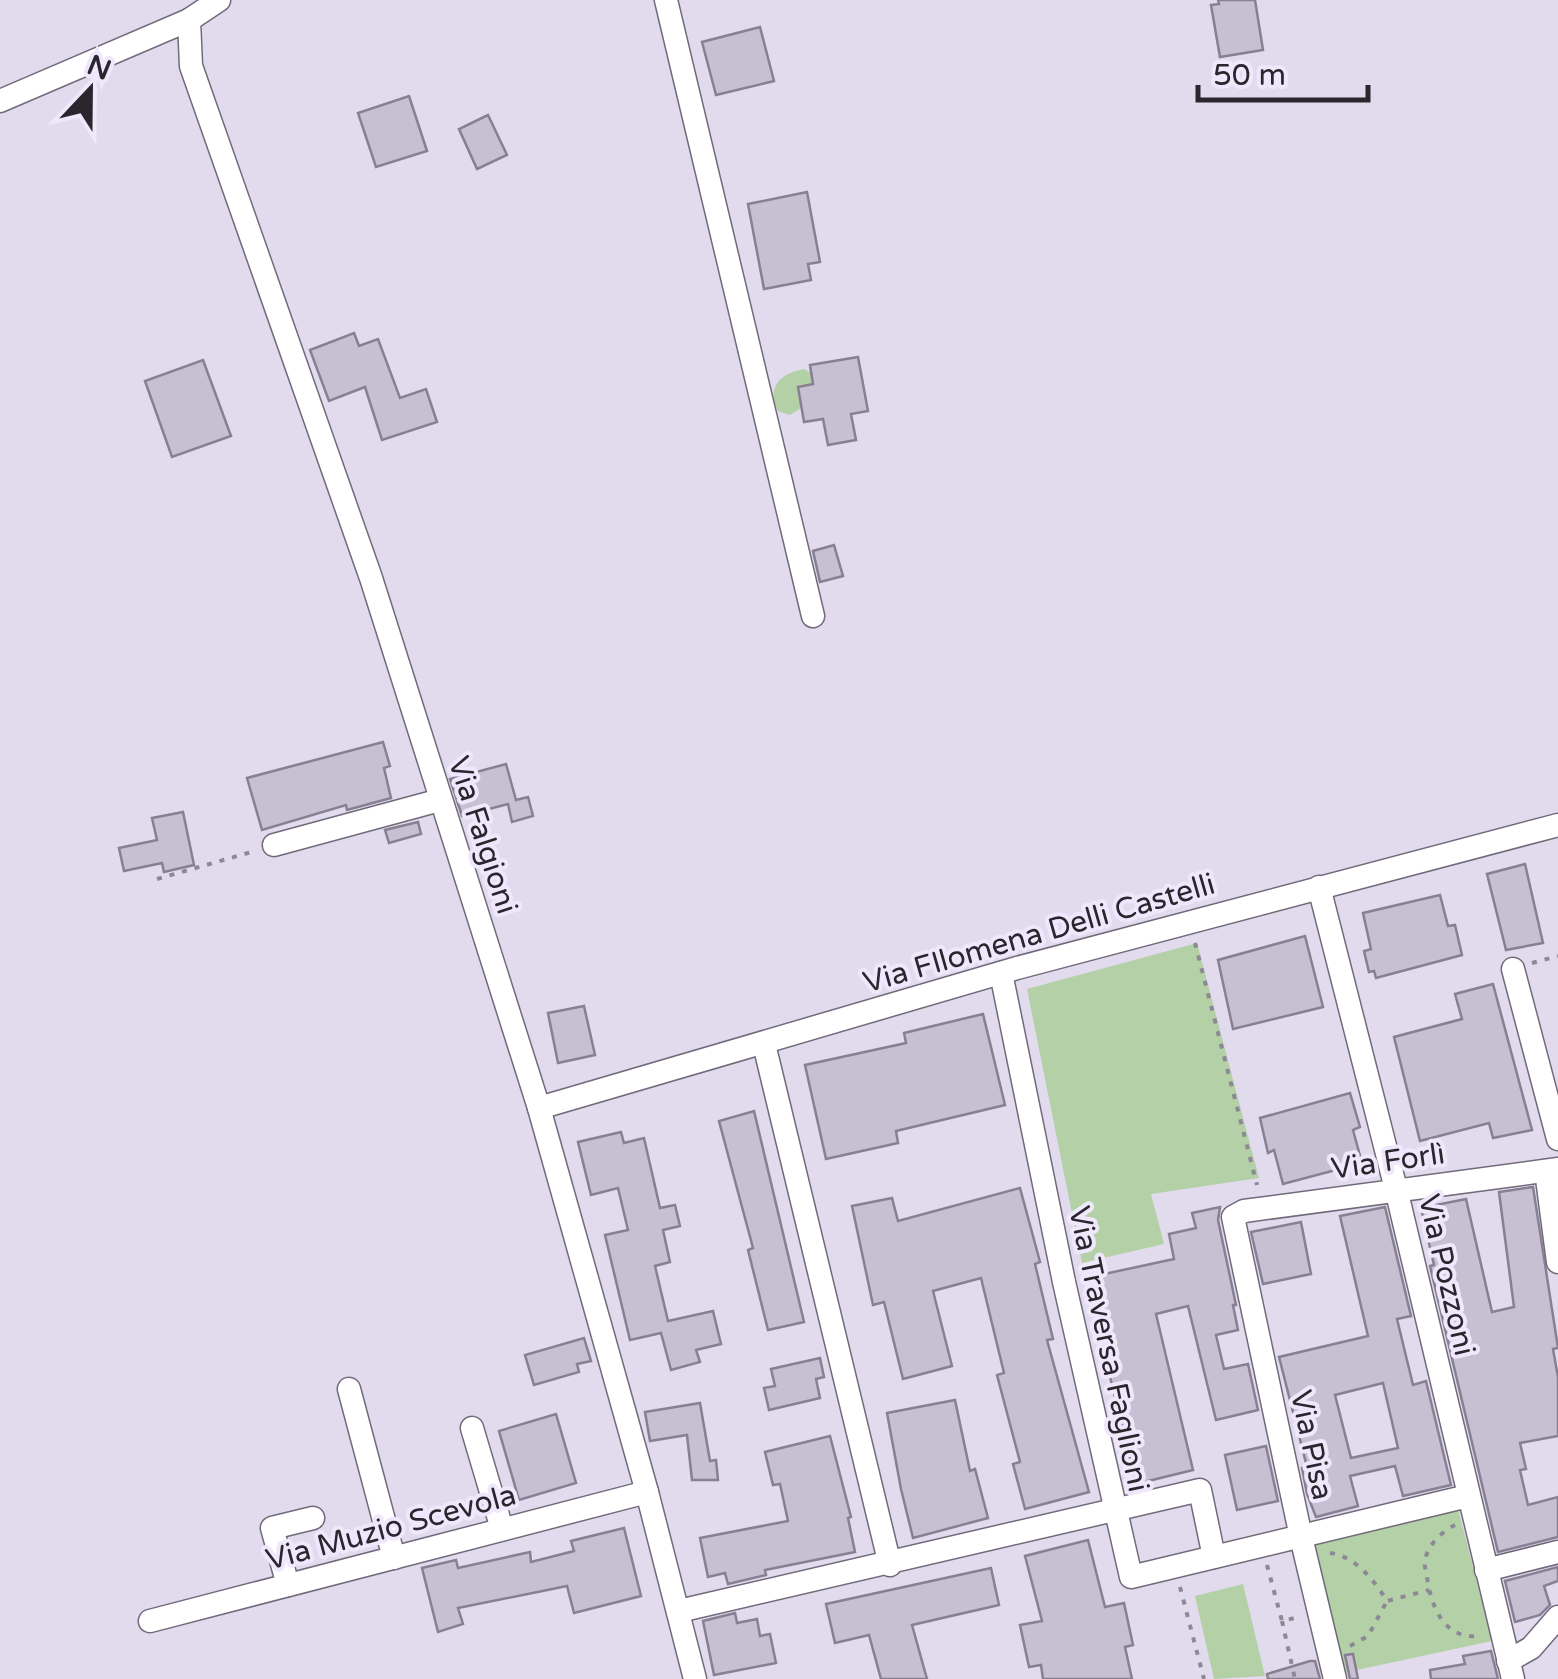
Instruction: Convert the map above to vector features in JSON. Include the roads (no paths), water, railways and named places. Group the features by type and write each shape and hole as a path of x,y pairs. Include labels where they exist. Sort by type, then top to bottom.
{"street":[{"path":"0,101 189,20 219,0"},
{"path":"666,0 813,616"},
{"name":"Via Falgioni","path":"189,20 191,66 371,578 539,1108 648,1492 694,1679"},
{"path":"274,845 440,800"},
{"name":"Via FIlomena Delli Castelli","path":"539,1108 1001,973 1558,825"},
{"name":"Via Pozzoni","path":"1319,887 1511,1670"},
{"path":"1513,969 1558,1139"},
{"name":"Via Traversa Faglioni","path":"678,1611 1114,1512 1001,973"},
{"path":"764,1044 890,1564"},
{"path":"1552,1170 1558,1262"},
{"name":"Via Forlì","path":"1235,1223 1234,1217 1244,1211 1552,1170"},
{"name":"Via Pisa","path":"1235,1223 1301,1536 1336,1667"},
{"path":"348,1389 394,1558"},
{"path":"472,1428 502,1529"},
{"path":"1214,1557 1200,1490 1114,1512 1130,1578 1468,1496"},
{"name":"Via Muzio Scevola","path":"150,1621 648,1492"},
{"path":"288,1585 272,1528 312,1518"},
{"path":"1486,1570 1558,1552"},
{"path":"1511,1670 1558,1617"}]}
